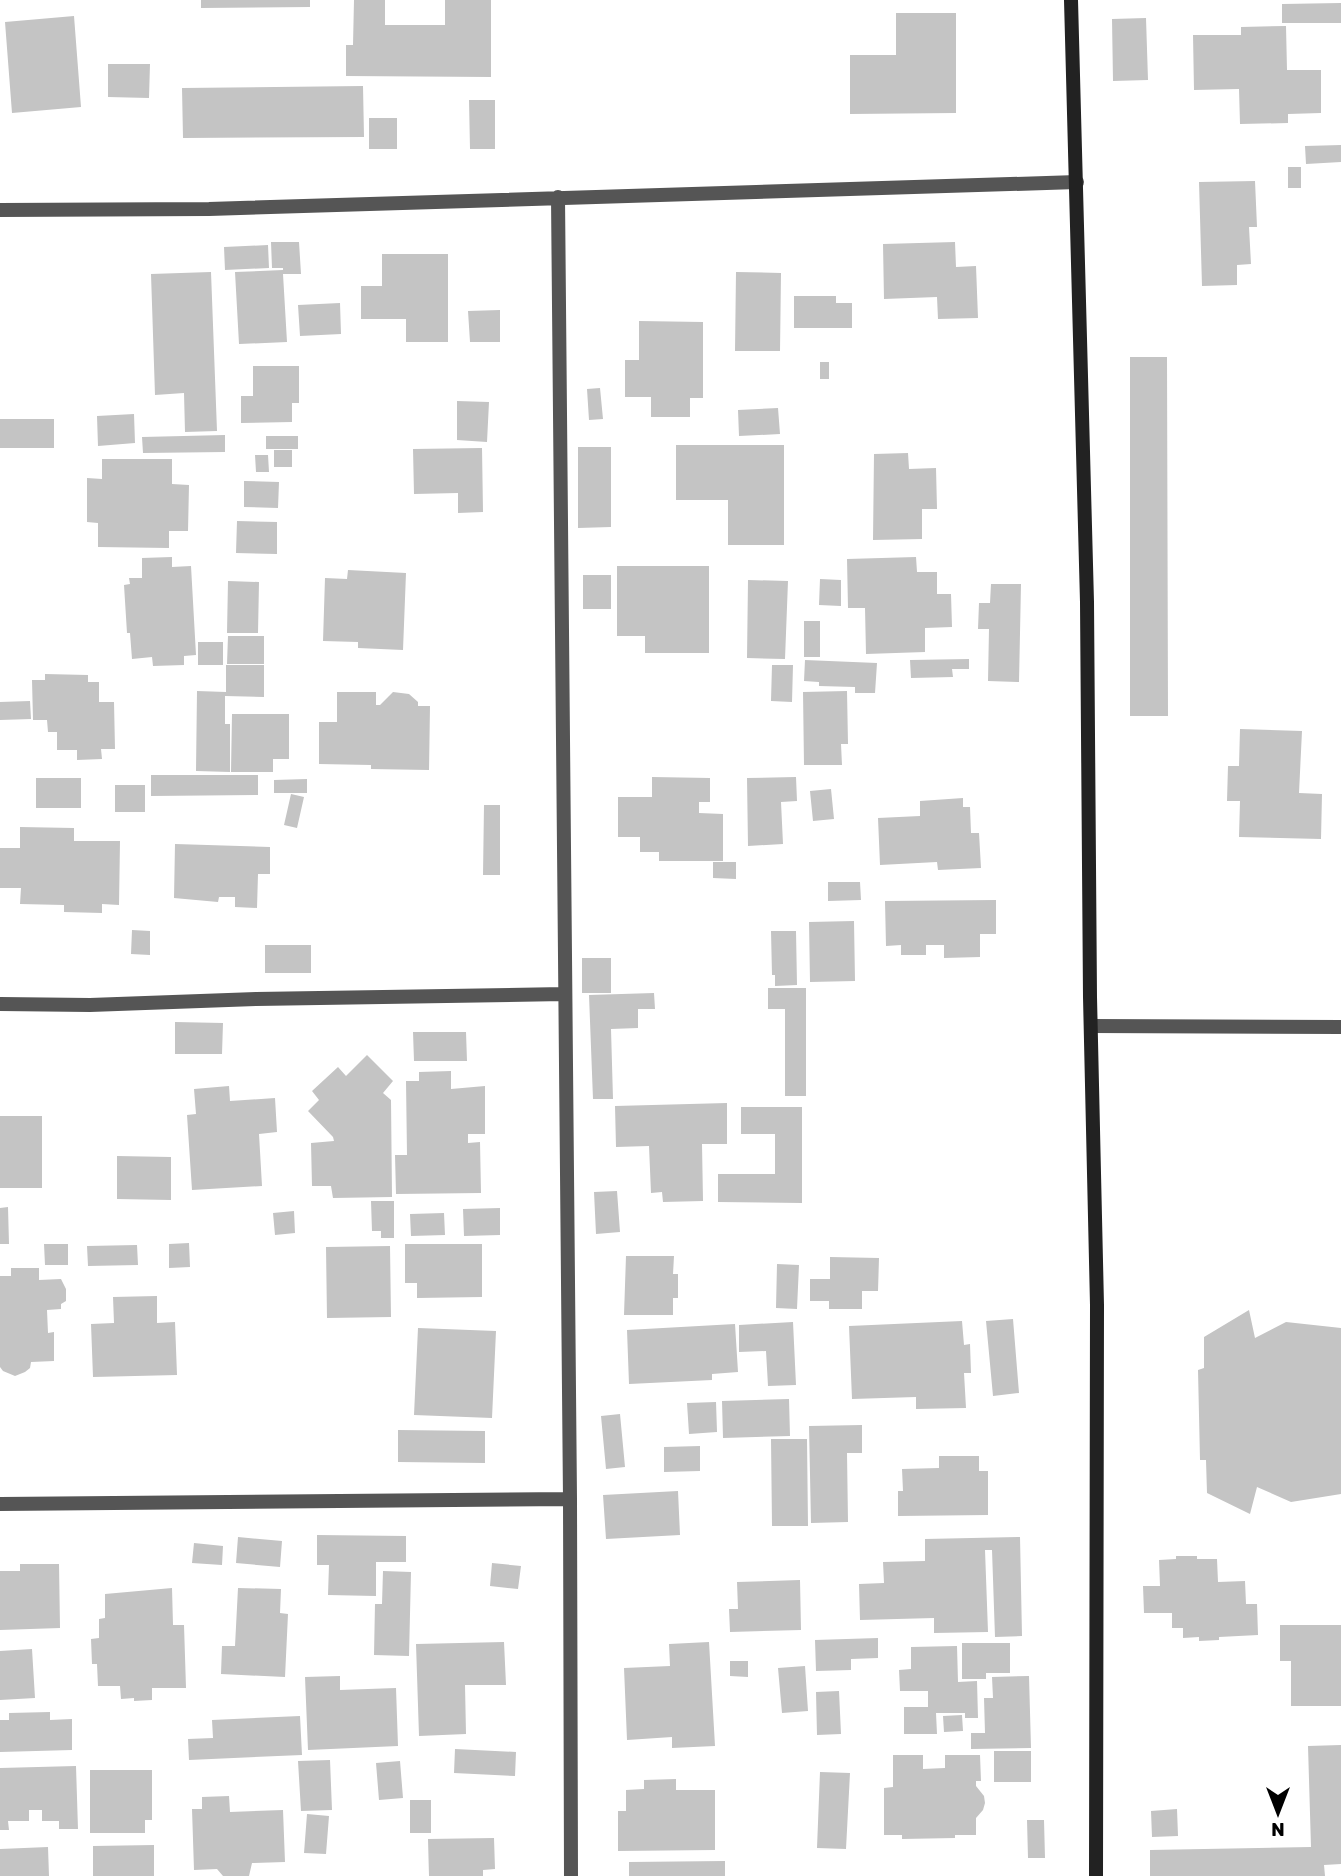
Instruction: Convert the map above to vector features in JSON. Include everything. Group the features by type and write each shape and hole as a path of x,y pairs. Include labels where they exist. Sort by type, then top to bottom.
{"street":[{"path":"1071,0 1087,602 1097,1305 1096,1876"},
{"path":"0,210 209,209 1077,182"},
{"path":"558,197 571,1876"},
{"path":"0,1004 90,1005 564,994"},
{"path":"1091,1026 1341,1027"},
{"path":"0,1504 570,1499"}],"building":[{"path":"201,0 310,0 310,7 201,8"},
{"path":"354,0 385,0 385,25 445,25 445,0 491,0 491,77 346,76 346,45 353,45"},
{"path":"1341,3 1341,23 1282,23 1282,4"},
{"path":"896,13 956,13 956,113 850,114 850,55 896,55"},
{"path":"74,16 81,107 12,113 5,22"},
{"path":"1146,18 1148,80 1113,81 1112,19"},
{"path":"1286,26 1287,70 1321,70 1321,113 1288,114 1288,123 1240,124 1239,89 1194,90 1193,35 1241,35 1241,27"},
{"path":"108,64 150,64 149,98 108,97"},
{"path":"363,86 364,137 183,138 182,88"},
{"path":"469,100 495,100 495,149 470,149"},
{"path":"369,118 397,118 397,149 369,149"},
{"path":"1341,145 1341,162 1306,164 1305,146"},
{"path":"1288,167 1301,167 1301,188 1288,188"},
{"path":"1255,181 1257,227 1249,227 1251,264 1237,265 1237,285 1202,286 1199,182"},
{"path":"271,242 299,242 301,274 283,274 287,342 239,344 235,272 283,270 272,268"},
{"path":"955,242 956,267 976,266 978,318 938,319 937,297 884,299 883,244"},
{"path":"268,245 269,268 225,270 224,247"},
{"path":"382,254 448,254 448,342 406,342 406,319 361,319 361,286 382,286"},
{"path":"211,272 217,431 185,432 184,393 155,395 151,274"},
{"path":"736,272 781,273 780,351 735,351"},
{"path":"794,296 836,296 836,303 852,303 852,328 794,328"},
{"path":"340,303 341,334 300,336 298,305"},
{"path":"500,310 500,342 470,342 468,311"},
{"path":"639,321 703,322 703,398 690,398 690,417 651,417 651,397 625,397 625,360 639,360"},
{"path":"1130,357 1167,357 1168,716 1130,716"},
{"path":"820,362 829,362 829,379 820,379"},
{"path":"253,366 299,366 299,403 292,403 292,422 241,423 241,396 253,396"},
{"path":"600,388 603,419 589,420 587,389"},
{"path":"457,401 489,402 487,442 457,440"},
{"path":"778,408 780,434 739,436 738,410"},
{"path":"134,414 135,443 98,446 97,416"},
{"path":"0,419 54,419 54,448 0,448"},
{"path":"225,435 225,452 143,453 142,437"},
{"path":"266,436 298,436 298,449 266,449"},
{"path":"676,445 784,445 784,545 728,545 728,500 676,500"},
{"path":"578,447 611,447 611,527 578,528"},
{"path":"482,448 483,512 458,513 458,493 414,494 413,449"},
{"path":"274,450 292,450 292,467 274,467"},
{"path":"908,453 909,469 936,468 937,509 922,509 922,539 873,540 874,454"},
{"path":"255,455 268,455 269,472 256,472"},
{"path":"102,459 172,459 172,484 189,485 188,531 169,531 169,548 98,547 98,523 87,522 87,478 102,479"},
{"path":"244,481 279,482 278,508 244,507"},
{"path":"237,521 277,522 277,554 236,553"},
{"path":"172,557 172,567 191,566 196,655 184,656 184,665 153,666 152,657 132,659 130,633 127,633 124,585 130,584 129,578 142,578 142,558"},
{"path":"916,557 917,572 937,572 937,594 951,594 952,627 925,628 925,652 866,654 865,608 848,608 847,559"},
{"path":"617,566 709,566 709,653 645,653 645,636 617,636"},
{"path":"348,570 406,573 403,650 358,648 358,642 323,641 325,578 347,579"},
{"path":"583,575 611,575 611,609 583,609"},
{"path":"820,579 841,580 841,606 819,605"},
{"path":"748,580 788,581 785,659 747,658"},
{"path":"228,581 259,582 258,633 227,633"},
{"path":"991,584 1021,584 1019,682 988,681 989,629 978,629 979,603 990,603"},
{"path":"804,621 820,621 820,657 804,657"},
{"path":"228,636 264,636 264,664 227,664"},
{"path":"198,642 223,642 223,665 198,665"},
{"path":"969,659 969,669 952,669 953,677 911,678 910,660"},
{"path":"805,660 877,663 875,693 855,693 855,687 819,686 819,682 804,681"},
{"path":"226,665 264,665 264,697 225,696 225,724 230,724 230,772 196,771 197,691 226,692"},
{"path":"772,665 793,665 792,702 771,701"},
{"path":"45,674 88,675 88,682 99,682 99,702 114,702 115,749 101,749 102,759 77,760 77,750 57,750 57,732 48,732 47,720 33,720 32,680 45,680"},
{"path":"847,691 848,744 841,744 842,765 804,765 803,692"},
{"path":"337,692 376,692 376,705 380,705 393,692 409,694 418,702 418,706 430,706 429,770 371,769 371,765 319,764 319,722 337,722"},
{"path":"30,701 31,719 0,720 0,702"},
{"path":"232,714 289,714 289,759 273,759 273,772 231,772"},
{"path":"1240,729 1302,731 1299,793 1322,794 1321,839 1239,837 1240,801 1227,801 1228,766 1239,766"},
{"path":"151,775 258,775 258,795 151,796"},
{"path":"652,777 710,778 710,802 699,802 699,813 723,814 723,861 659,861 659,852 640,852 640,837 618,837 618,797 652,797"},
{"path":"796,777 797,801 781,802 783,844 748,846 747,778"},
{"path":"36,778 81,778 81,808 36,808"},
{"path":"307,779 307,793 274,793 274,780"},
{"path":"115,785 145,785 145,812 115,812"},
{"path":"831,789 834,819 813,821 810,791"},
{"path":"291,794 304,797 297,828 284,825"},
{"path":"963,798 963,807 970,807 971,833 979,833 981,868 938,870 937,862 880,865 878,818 920,816 920,801"},
{"path":"484,805 500,805 500,875 483,875"},
{"path":"20,827 74,828 74,841 120,841 119,905 102,904 102,913 64,912 64,905 20,904 21,888 0,888 0,848 20,848"},
{"path":"175,844 270,847 270,874 258,874 257,908 235,907 235,897 219,897 218,902 174,898"},
{"path":"713,862 736,862 736,879 713,878"},
{"path":"828,882 860,882 861,900 828,901"},
{"path":"996,900 996,934 980,934 980,957 944,958 944,945 926,945 926,955 901,955 901,945 886,946 885,901"},
{"path":"854,921 855,981 810,982 809,922"},
{"path":"132,930 150,931 150,955 131,954"},
{"path":"771,931 796,931 797,985 775,986 775,975 772,975"},
{"path":"265,945 311,945 311,973 265,973"},
{"path":"582,958 611,958 611,993 582,993"},
{"path":"768,988 806,988 806,1096 785,1096 785,1009 768,1009"},
{"path":"654,993 655,1009 638,1009 638,1028 611,1029 613,1099 593,1099 589,995"},
{"path":"175,1022 223,1023 222,1054 175,1054"},
{"path":"413,1032 466,1032 467,1061 414,1061"},
{"path":"367,1055 393,1081 383,1093 391,1100 392,1197 333,1198 331,1186 312,1186 311,1143 334,1141 308,1111 319,1100 312,1091 338,1067 346,1076"},
{"path":"451,1071 451,1089 485,1086 485,1134 468,1134 468,1143 480,1142 481,1193 396,1194 395,1155 407,1155 406,1081 419,1081 419,1072"},
{"path":"229,1086 230,1101 275,1098 277,1132 259,1134 262,1186 192,1190 187,1115 196,1114 194,1089"},
{"path":"727,1103 727,1144 702,1144 703,1201 663,1202 662,1192 651,1193 649,1146 616,1147 615,1106"},
{"path":"741,1107 802,1107 802,1203 718,1202 718,1174 775,1174 775,1134 741,1134"},
{"path":"0,1116 42,1116 42,1188 0,1188"},
{"path":"117,1156 171,1157 171,1200 117,1199"},
{"path":"617,1191 620,1232 596,1234 594,1192"},
{"path":"371,1201 394,1201 394,1238 381,1238 381,1231 372,1231"},
{"path":"8,1207 9,1244 0,1244 0,1208"},
{"path":"500,1208 500,1235 464,1236 463,1209"},
{"path":"294,1211 295,1233 275,1235 273,1213"},
{"path":"444,1213 445,1235 411,1236 410,1214"},
{"path":"189,1243 190,1267 169,1268 169,1244"},
{"path":"44,1244 68,1244 68,1265 45,1265"},
{"path":"405,1244 482,1244 482,1297 417,1298 417,1283 405,1283"},
{"path":"137,1245 138,1265 88,1266 87,1246"},
{"path":"390,1246 391,1317 327,1318 326,1247"},
{"path":"626,1256 674,1256 673,1274 678,1274 678,1298 673,1298 673,1315 624,1315"},
{"path":"830,1257 879,1258 878,1291 862,1291 862,1309 829,1309 829,1301 810,1301 810,1279 830,1279"},
{"path":"777,1264 799,1265 797,1309 776,1308"},
{"path":"11,1268 39,1268 39,1280 61,1279 66,1289 66,1301 61,1304 61,1309 47,1310 48,1333 54,1332 54,1361 31,1362 30,1368 15,1376 0,1367 0,1276 11,1276"},
{"path":"157,1296 157,1323 175,1322 177,1375 93,1377 91,1324 114,1323 113,1297"},
{"path":"1249,1310 1255,1338 1286,1322 1341,1328 1341,1494 1291,1502 1257,1487 1250,1514 1207,1493 1206,1460 1200,1460 1198,1370 1204,1368 1204,1337"},
{"path":"1013,1319 1019,1393 993,1396 986,1321"},
{"path":"962,1321 964,1345 970,1344 971,1373 964,1373 966,1408 916,1409 916,1397 852,1399 849,1326"},
{"path":"793,1322 796,1385 768,1386 766,1351 739,1352 739,1325"},
{"path":"735,1324 738,1372 712,1374 712,1380 629,1384 627,1330"},
{"path":"418,1328 496,1331 492,1418 414,1415"},
{"path":"789,1399 790,1436 723,1438 722,1401"},
{"path":"716,1402 717,1432 689,1434 687,1403"},
{"path":"620,1414 625,1467 606,1469 601,1416"},
{"path":"862,1425 862,1453 847,1453 848,1522 811,1523 809,1426"},
{"path":"398,1430 485,1431 485,1463 398,1462"},
{"path":"771,1439 807,1439 808,1526 772,1526"},
{"path":"700,1446 700,1471 664,1472 664,1447"},
{"path":"939,1456 979,1456 979,1471 988,1471 988,1515 898,1516 898,1491 903,1491 902,1469 939,1468"},
{"path":"678,1491 680,1535 606,1539 603,1495"},
{"path":"317,1535 406,1536 406,1562 376,1562 376,1596 328,1595 329,1565 317,1565"},
{"path":"238,1537 282,1541 280,1567 236,1563"},
{"path":"1020,1537 1022,1636 995,1637 992,1550 985,1550 988,1632 934,1633 934,1618 860,1620 859,1584 884,1583 883,1562 925,1561 925,1539"},
{"path":"194,1543 223,1546 222,1565 192,1563"},
{"path":"1176,1556 1217,1559 1218,1582 1245,1581 1246,1604 1257,1604 1258,1635 1199,1641 1199,1637 1183,1638 1183,1628 1172,1628 1172,1613 1144,1613 1143,1586 1160,1586 1159,1560 1176,1559"},
{"path":"492,1563 521,1566 518,1589 490,1586"},
{"path":"20,1564 59,1564 60,1628 0,1630 0,1571 20,1571"},
{"path":"383,1571 411,1572 409,1656 374,1655 375,1604 382,1604"},
{"path":"800,1580 801,1630 730,1632 729,1609 738,1609 737,1582"},
{"path":"172,1588 173,1625 184,1625 186,1688 152,1688 152,1700 134,1701 134,1698 121,1699 120,1686 98,1686 97,1664 92,1664 91,1639 99,1638 99,1619 105,1618 105,1594"},
{"path":"238,1588 281,1589 280,1613 288,1614 285,1677 221,1674 222,1646 235,1646"},
{"path":"1280,1625 1341,1625 1341,1706 1291,1706 1291,1661 1280,1661"},
{"path":"878,1638 878,1658 851,1659 851,1670 816,1671 815,1640"},
{"path":"504,1642 506,1685 465,1685 466,1734 419,1736 416,1644"},
{"path":"709,1642 715,1746 672,1748 672,1737 627,1740 624,1668 670,1666 669,1644"},
{"path":"962,1643 1010,1643 1010,1673 986,1673 986,1679 962,1679"},
{"path":"957,1646 958,1682 977,1681 978,1718 965,1718 965,1713 936,1713 937,1734 904,1734 904,1707 928,1707 928,1691 900,1691 899,1670 911,1669 911,1647"},
{"path":"32,1649 35,1698 0,1700 0,1651"},
{"path":"730,1661 748,1661 748,1677 730,1676"},
{"path":"805,1666 808,1711 782,1713 778,1668"},
{"path":"340,1676 340,1690 396,1688 398,1746 308,1750 305,1677"},
{"path":"1029,1676 1031,1748 971,1749 971,1733 985,1733 984,1698 993,1698 992,1677"},
{"path":"839,1691 841,1734 817,1735 816,1692"},
{"path":"50,1712 50,1720 72,1719 72,1750 0,1752 0,1720 9,1720 9,1713"},
{"path":"962,1715 963,1731 944,1732 943,1716"},
{"path":"300,1716 302,1755 189,1760 188,1739 213,1738 212,1720"},
{"path":"1341,1745 1341,1864 1324,1865 1325,1876 1150,1876 1150,1850 1311,1847 1308,1746"},
{"path":"455,1749 516,1752 515,1776 454,1773"},
{"path":"994,1751 1031,1751 1031,1782 994,1782"},
{"path":"893,1755 923,1755 923,1769 945,1768 945,1755 980,1755 981,1781 976,1781 976,1786 984,1796 985,1803 976,1818 976,1835 902,1839 902,1835 884,1835 884,1788 893,1787"},
{"path":"330,1760 332,1810 301,1811 298,1761"},
{"path":"400,1761 403,1798 379,1800 376,1763"},
{"path":"76,1766 78,1829 59,1829 59,1821 42,1821 42,1810 29,1810 29,1821 8,1821 9,1830 0,1830 0,1768"},
{"path":"90,1770 152,1770 152,1820 145,1820 145,1833 90,1833"},
{"path":"820,1772 850,1773 846,1849 817,1848"},
{"path":"676,1779 676,1790 715,1790 715,1850 618,1851 618,1811 626,1811 626,1790 644,1789 644,1780"},
{"path":"229,1796 230,1812 283,1810 285,1862 252,1863 249,1876 223,1876 217,1869 194,1870 192,1809 202,1809 202,1797"},
{"path":"410,1800 431,1800 431,1833 410,1833"},
{"path":"1177,1809 1178,1836 1152,1837 1151,1811"},
{"path":"307,1814 329,1816 326,1854 304,1853"},
{"path":"1027,1820 1044,1820 1045,1858 1028,1858"},
{"path":"494,1838 495,1869 483,1870 483,1876 429,1876 428,1839"},
{"path":"154,1845 154,1876 93,1876 93,1846"},
{"path":"48,1847 49,1876 0,1876 0,1849"},
{"path":"725,1861 725,1876 629,1876 629,1862"}]}
